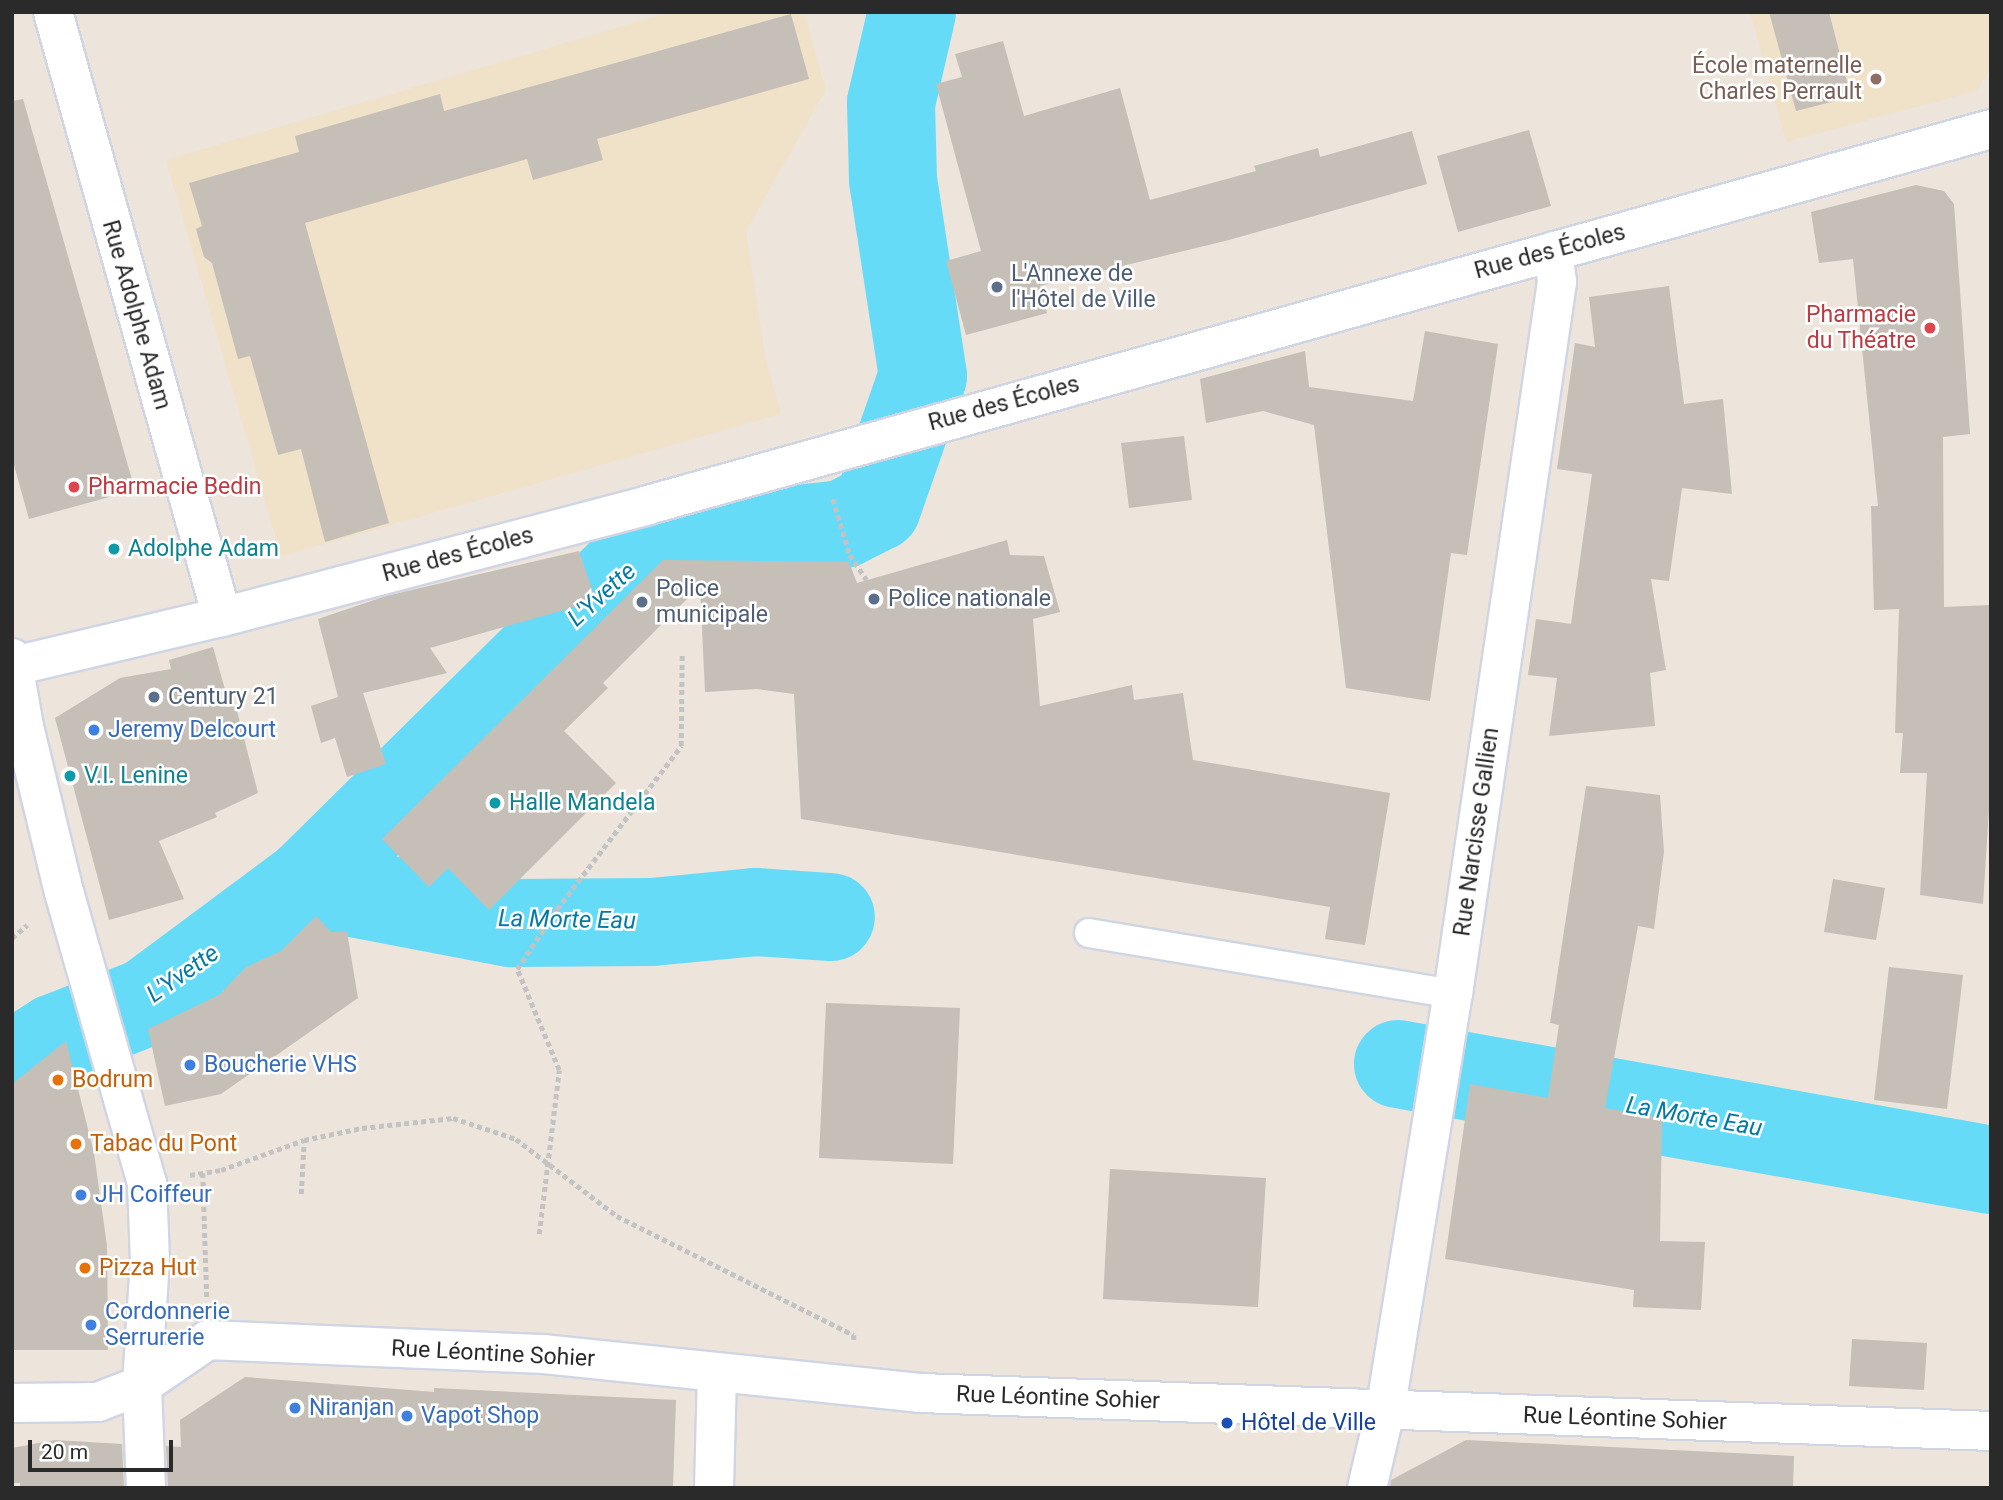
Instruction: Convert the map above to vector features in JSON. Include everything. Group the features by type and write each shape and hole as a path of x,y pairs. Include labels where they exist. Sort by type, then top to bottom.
{"street":[{"name":"Rue Adolphe Adam","path":"53,12 106,211 222,617"},
{"name":"Rue des Écoles","path":"13,662 222,617 648,505 852,445 983,411 1991,130"},
{"name":"Rue Narcisse Gallien","path":"1367,1488 1385,1412 1444,1054 1557,282 1553,251"},
{"path":"13,662 23,726 76,930 147,1183 150,1259 142,1385 146,1488"},
{"path":"12,1403 98,1402 142,1385 208,1340"},
{"name":"Rue Léontine Sohier","path":"208,1340 544,1354 854,1388 1385,1412 1991,1431"},
{"path":"714,1488 717,1373"}],"lane":[{"path":"1089,933 1453,994"}],"path":[{"path":"831,490 850,555 867,580"},
{"path":"539,1234 545,1158 550,1148 559,1070 517,969 557,909 681,746 682,653"},
{"path":"147,1183 203,1173 304,1139 362,1128 453,1118 516,1139 545,1158 617,1216 854,1335 854,1388"},
{"path":"301,1194 304,1139"},
{"path":"203,1173 208,1340"}],"shaded area":[{"path":"671,12 804,12 826,90 746,231 765,355 781,414 281,556 166,160"},
{"name":"École maternelle Charles Perrault","path":"1750,12 1989,12 1991,68 1976,91 1786,142"}],"building":[{"path":"1769,12 1829,12 1851,97 1796,111"},
{"path":"791,14 809,79 597,139 603,160 533,180 527,159 305,223 389,523 325,542 301,449 278,455 250,356 238,359 212,263 204,257 196,229 202,226 189,183 299,152 295,136 440,94 444,111"},
{"path":"1003,41 1024,116 1120,88 1150,200 1256,171 1254,166 1318,148 1320,157 1412,131 1427,184 1229,240 1040,286 1047,313 966,335 946,261 981,251 936,84 962,77 955,54"},
{"path":"23,99 135,490 29,519 12,458 12,101"},
{"path":"1529,130 1551,206 1458,232 1437,156"},
{"path":"1916,185 1944,191 1954,204 1970,434 1943,437 1944,607 1991,605 1991,777 1983,904 1920,895 1927,773 1900,773 1903,733 1895,733 1899,609 1874,610 1871,506 1878,506 1853,259 1819,263 1811,212"},
{"path":"1669,286 1684,404 1723,399 1732,494 1682,488 1669,581 1651,579 1666,670 1650,673 1655,726 1549,736 1557,678 1528,675 1536,619 1571,624 1592,474 1557,469 1575,343 1595,347 1589,297"},
{"path":"1425,331 1498,344 1467,555 1451,553 1430,701 1346,688 1314,425 1263,411 1206,423 1200,379 1305,351 1309,387 1413,401"},
{"path":"1184,436 1192,500 1129,508 1121,443"},
{"path":"1007,540 1010,555 1044,556 1060,612 1033,619 1040,706 1132,685 1134,700 1183,693 1193,760 1390,793 1365,945 1325,939 1330,907 801,819 794,694 757,689 705,692 700,586 603,683 608,688 564,731 616,783 489,910 448,868 429,887 382,839 663,560 849,562 857,583"},
{"path":"579,551 596,601 430,648 447,673 363,693 386,764 347,777 335,738 321,743 311,706 338,697 318,619 386,596"},
{"path":"213,647 226,693 236,707 258,793 215,813 217,817 159,841 184,899 109,920 55,718 120,678 171,669 169,660"},
{"path":"1586,786 1660,795 1664,852 1654,929 1638,926 1605,1108 1662,1118 1660,1241 1705,1242 1701,1310 1633,1307 1634,1290 1445,1259 1470,1084 1548,1098 1559,1025 1550,1023"},
{"path":"1833,879 1885,888 1876,940 1824,932"},
{"path":"316,916 331,932 347,932 358,998 221,1094 165,1106 148,1029 219,995 246,967 281,951"},
{"path":"1889,967 1963,975 1947,1109 1874,1100"},
{"path":"826,1003 960,1008 953,1164 819,1158"},
{"path":"66,1041 94,1153 107,1246 108,1350 12,1350 12,1084"},
{"path":"1110,1169 1266,1178 1258,1307 1103,1299"},
{"path":"1852,1339 1927,1343 1924,1390 1849,1386"},
{"path":"245,1377 434,1392 434,1388 676,1400 673,1486 168,1488 166,1446 181,1447 180,1420"},
{"path":"55,1440 122,1444 124,1488 20,1488 20,1483 12,1483 12,1448"},
{"path":"1466,1440 1794,1456 1793,1488 1390,1488 1391,1480"}],"waterway":[{"name":"L'Yvette","path":"12,1065 55,1038 147,1002 306,884 629,565 683,542 843,524 877,507 923,376 893,180 891,103 912,12"},
{"name":"La Morte Eau","path":"306,884 511,923 652,922 755,912 831,917"},
{"name":"La Morte Eau","path":"1398,1064 1991,1170"}],"place":[{"name":"École maternelle Charles Perrault","path":"1876,79"},
{"name":"L'Annexe de l'Hôtel de Ville","path":"997,287"},
{"name":"Pharmacie du Théatre","path":"1930,328"},
{"name":"Pharmacie Bedin","path":"74,487"},
{"name":"Adolphe Adam","path":"114,549"},
{"name":"Police nationale","path":"874,599"},
{"name":"Police municipale","path":"642,602"},
{"name":"Century 21","path":"154,697"},
{"name":"Jeremy Delcourt","path":"94,730"},
{"name":"V.I. Lenine","path":"70,776"},
{"name":"Halle Mandela","path":"495,803"},
{"name":"Boucherie VHS","path":"190,1065"},
{"name":"Bodrum","path":"58,1080"},
{"name":"Tabac du Pont","path":"76,1144"},
{"name":"JH Coiffeur","path":"81,1195"},
{"name":"Pizza Hut","path":"85,1268"},
{"name":"Cordonnerie Serrurerie","path":"91,1325"},
{"name":"Niranjan","path":"295,1408"},
{"name":"Vapot Shop","path":"407,1416"},
{"name":"Hôtel de Ville","path":"1227,1423"}]}
